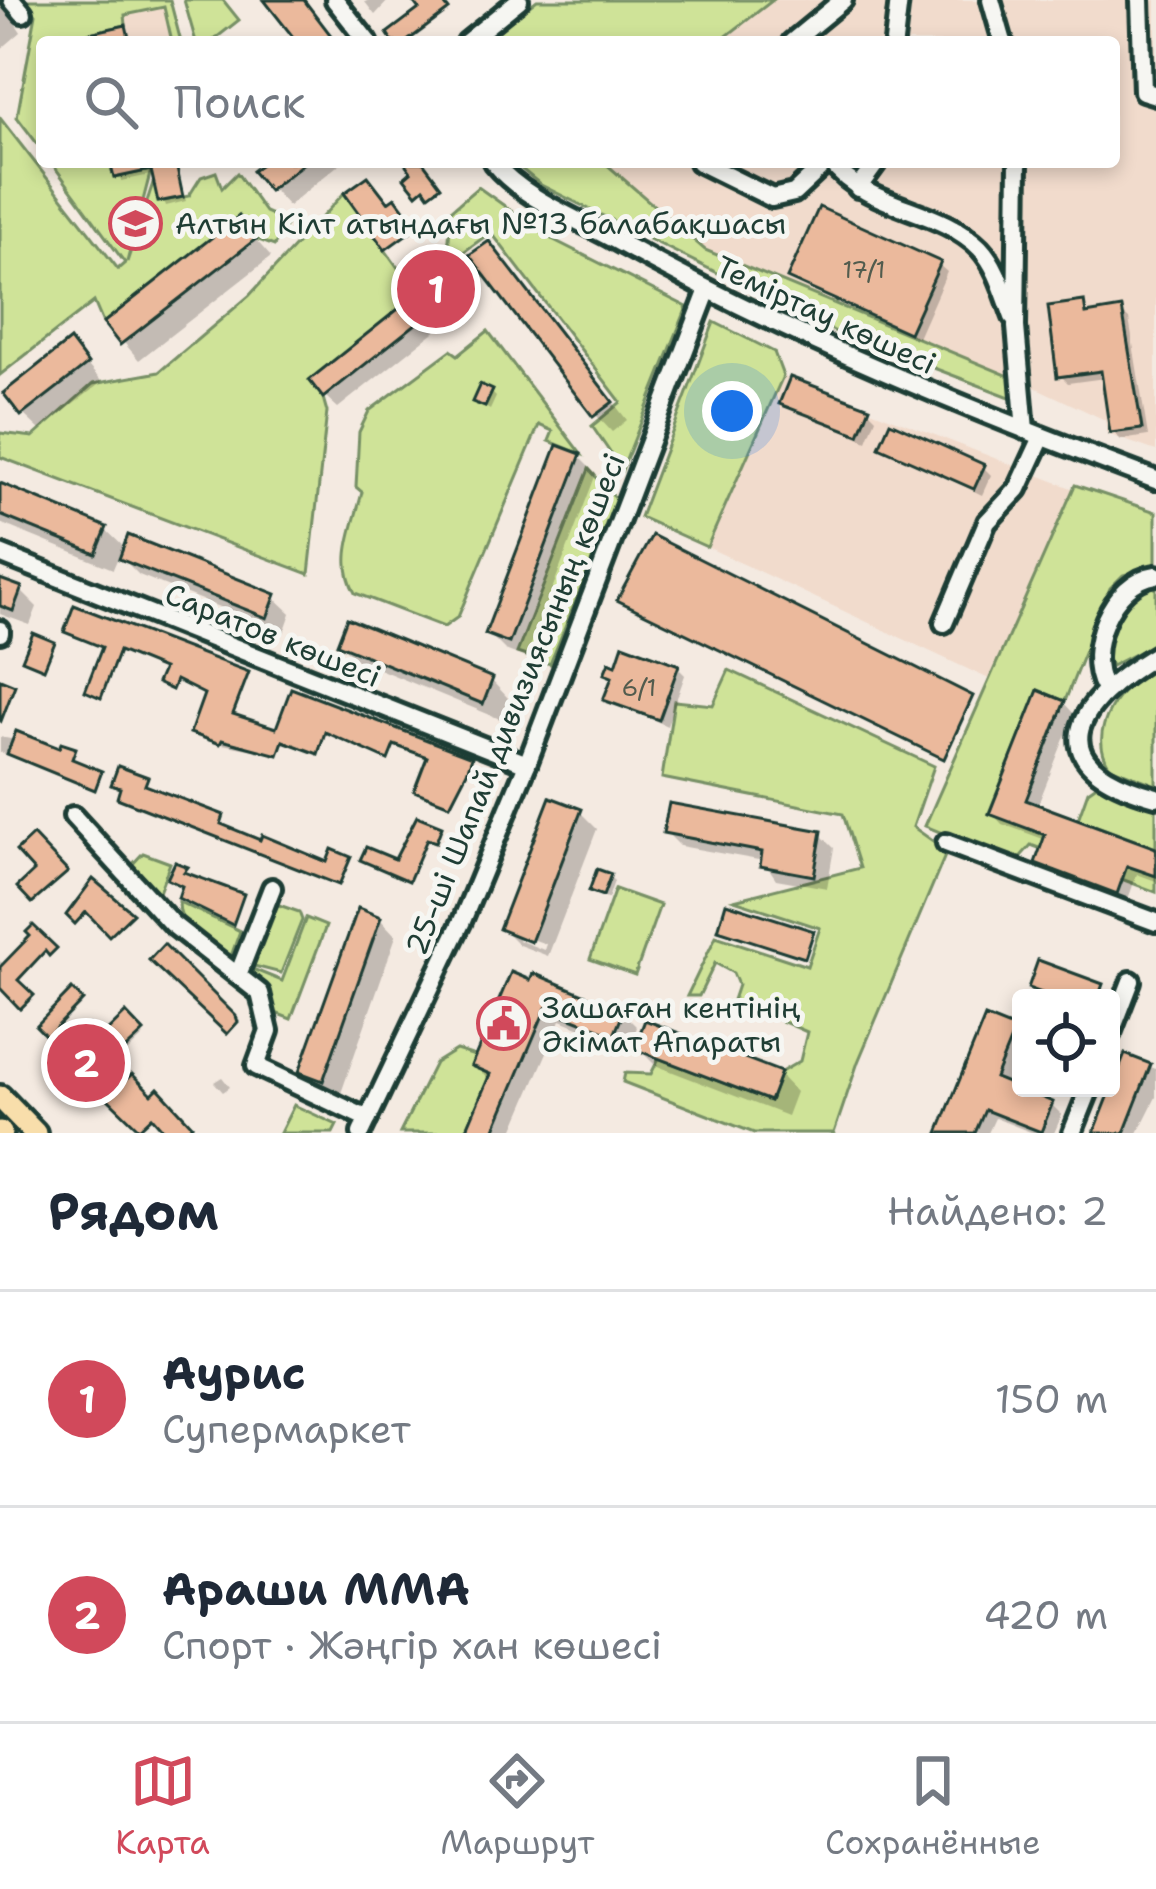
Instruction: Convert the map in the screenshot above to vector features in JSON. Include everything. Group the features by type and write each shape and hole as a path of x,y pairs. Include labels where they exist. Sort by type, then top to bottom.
{"main road":[{"path":"0,1097 35,1133"}],"street":[{"path":"335,0 363,36"},
{"path":"474,36 519,0"},
{"path":"799,36 843,0"},
{"path":"896,36 899,0"},
{"path":"991,0 1001,36"},
{"path":"1140,0 1144,91 1156,94"},
{"name":"Теміртау көшесі","path":"499,168 521,188 707,292 884,374 1156,480"},
{"path":"711,168 772,199 794,193 822,168"},
{"path":"836,168 858,188 946,226 981,249 993,266 1016,326"},
{"path":"858,188 873,168"},
{"path":"944,623 987,522 1018,489 1034,434 1016,326 1018,168"},
{"name":"25-ші Шапай дивизиясының көшесі","path":"365,1126 527,764 707,292"},
{"name":"Саратов көшесі","path":"0,554 527,764"},
{"path":"1104,688 1096,666 1106,620 1127,588 1156,574"},
{"path":"1156,655 1104,688 1086,713 1083,755 1102,776 1156,797"},
{"path":"73,817 172,924 255,987 267,1012 268,1031 256,1066 365,1126"},
{"path":"946,843 1156,922"},
{"path":"238,975 272,888"},
{"path":"1120,1010 1131,981"},
{"path":"1072,1133 1086,1097"}],"shaded area":[{"path":"26,0 170,0 179,36 36,36 36,142 17,117 36,14"},
{"path":"773,0 1156,0 1156,451 1107,434 1105,420 1024,382 705,250 612,168 1120,168 1120,36 727,36"},
{"path":"783,376 1074,489 989,679 707,547"}],"green space":[{"path":"26,0 170,0 179,36 171,36 164,7 125,15 126,25 90,36 36,36 36,142 17,117 36,14"},
{"path":"184,0 223,0 239,20 219,36 194,36"},
{"path":"537,0 773,0 727,36 492,36"},
{"path":"0,118 118,269 125,263 55,168 112,168 114,178 151,170 127,262 154,180 159,202 189,196 201,177 216,172 222,188 237,173 265,212 288,222 274,246 256,239 238,217 103,323 94,302 0,375"},
{"path":"520,168 611,168 705,250 1014,378 1015,399 889,351 882,355 541,185"},
{"path":"478,187 548,237 687,307 622,470 592,426 621,402 491,232 458,256 448,253 451,210"},
{"path":"344,193 417,294 323,398 327,412 309,574 0,457 0,433 33,437 93,384 159,372 249,296"},
{"path":"714,322 774,352 783,376 707,547 640,517"},
{"path":"488,331 581,454 549,441 553,431 539,425 458,617 444,627 355,593 347,555 362,492 356,487 359,432 369,411 451,350 458,355"},
{"path":"589,469 617,500 550,664 517,653"},
{"path":"1075,485 1156,512 1156,566 1123,575 1110,588 1065,701 1038,691 989,813 1156,876 1156,892 1031,845 1015,863 925,826"},
{"path":"1156,584 1156,643 1111,666 1106,655 1121,612 1136,595"},
{"path":"1156,666 1156,785 1110,767 1102,738 1120,695"},
{"path":"729,670 934,766 913,827 947,851 858,1062 834,1133 754,1133 623,1082 625,1073 651,1074 659,1058 770,1101 781,1072 800,1061 807,1032 733,1000 738,985 733,973 715,963 699,996 687,996 716,936 807,966 820,928 734,900 860,868 843,814 662,778 674,701 713,705"},
{"path":"1098,784 1156,808 1156,848 1078,819 1088,791"},
{"path":"143,853 170,863 158,895 129,868"},
{"path":"615,889 660,905 635,975 590,959"},
{"path":"179,902 240,931 230,959 189,928"},
{"path":"279,905 299,912 302,920 281,973 254,966 252,957 272,908"},
{"path":"306,918 326,926 291,1019 273,1012 250,968 282,981"},
{"path":"456,1050 475,1056 471,1066 490,1074 465,1133 400,1133 435,1063"},
{"path":"294,1105 337,1125 333,1133 280,1133"}],"building":[{"path":"264,0 304,0 331,36 292,36"},
{"path":"412,0 441,0 449,10 414,36 389,36 387,33 419,9"},
{"path":"126,25 129,36 76,36"},
{"path":"112,168 177,168 183,197 158,202 151,170 114,178"},
{"path":"256,168 298,168 269,191 252,171"},
{"path":"408,168 428,168 441,186 429,195 424,188 417,194 404,178 411,172"},
{"path":"368,176 388,202 395,197 417,227 385,250 344,193"},
{"path":"819,207 941,262 909,333 787,278"},
{"path":"239,216 256,239 120,345 103,323"},
{"path":"489,241 613,402 593,417 469,255"},
{"path":"438,267 456,292 323,398 309,380 417,294 412,288"},
{"path":"1084,301 1086,314 1122,308 1142,429 1110,433 1101,371 1057,377 1048,306"},
{"path":"70,340 88,364 21,416 3,393"},
{"path":"790,377 870,407 859,435 779,404"},
{"path":"480,384 493,390 485,407 472,402"},
{"path":"890,422 985,465 974,489 879,447"},
{"path":"557,445 581,454 509,643 485,634"},
{"path":"0,483 107,527 96,554 0,515"},
{"path":"128,535 276,594 267,618 119,559"},
{"path":"652,535 973,696 944,759 617,600"},
{"path":"0,579 22,587 13,611 0,606"},
{"path":"74,605 249,672 233,714 276,728 291,688 472,757 467,772 450,805 414,791 427,757 394,745 388,760 325,732 318,754 283,741 278,755 222,740 220,744 190,733 204,694 176,680 172,690 157,683 163,669 119,651 101,698 85,691 102,647 64,632"},
{"path":"347,618 493,678 483,704 337,644"},
{"path":"33,633 55,642 44,669 22,660"},
{"path":"623,644 679,665 659,720 603,700 612,677 604,674 609,662 616,665"},
{"path":"0,679 15,685 1,721 0,720"},
{"path":"1038,690 1065,701 1026,800 1156,848 1156,876 1127,866 1117,894 1035,863 1045,835 989,814"},
{"path":"16,731 59,748 61,743 76,748 72,759 102,771 95,790 7,754"},
{"path":"118,766 148,777 145,785 224,815 221,824 260,840 262,835 327,862 332,849 351,857 339,885 117,798 120,788 111,785"},
{"path":"550,797 582,809 531,942 499,929"},
{"path":"669,803 822,831 814,876 760,866 762,852 663,833"},
{"path":"417,816 442,826 436,842 427,839 409,881 360,860 366,847 395,859"},
{"path":"33,835 68,872 32,903 17,887 34,871 16,851"},
{"path":"175,862 188,867 184,872 244,894 233,925 178,898 182,886 167,879"},
{"path":"597,869 611,874 603,896 589,891"},
{"path":"93,879 133,913 109,936 86,912 75,924 66,915"},
{"path":"726,903 814,931 805,958 718,930"},
{"path":"358,908 381,917 323,1081 299,1072"},
{"path":"33,925 57,948 49,956 45,951 18,980 34,995 20,1009 0,988 0,967 30,936 26,932"},
{"path":"164,944 236,1016 238,1022 227,1034 149,960"},
{"path":"1038,960 1103,984 1101,989 1028,988"},
{"path":"511,972 530,980 533,973 624,1011 614,1035 546,1008 493,1133 465,1133 490,1074 471,1066"},
{"path":"72,989 83,1000 47,1037 36,1026"},
{"path":"126,1013 144,1032 90,1082 63,1052 89,1025 101,1037"},
{"path":"985,1017 1012,1028 995,1078 1012,1085 1012,1097 1053,1102 1041,1132 985,1110 975,1133 938,1133"},
{"path":"645,1020 781,1072 770,1101 634,1049"},
{"path":"1125,1054 1151,1064 1124,1133 1094,1133 1108,1097 1120,1097"},
{"path":"132,1074 152,1094 158,1088 192,1125 184,1133 166,1133 152,1117 139,1129 107,1098"}],"place":[{"name":"Алтын Кілт атындағы №13 балабақшасы","path":"136,223"},
{"name":"Аурис","path":"436,289"},
{"name":"Зашаған кентінің Әкімат Апараты","path":"503,1024"},
{"name":"Араши ММА","path":"86,1063"}]}
